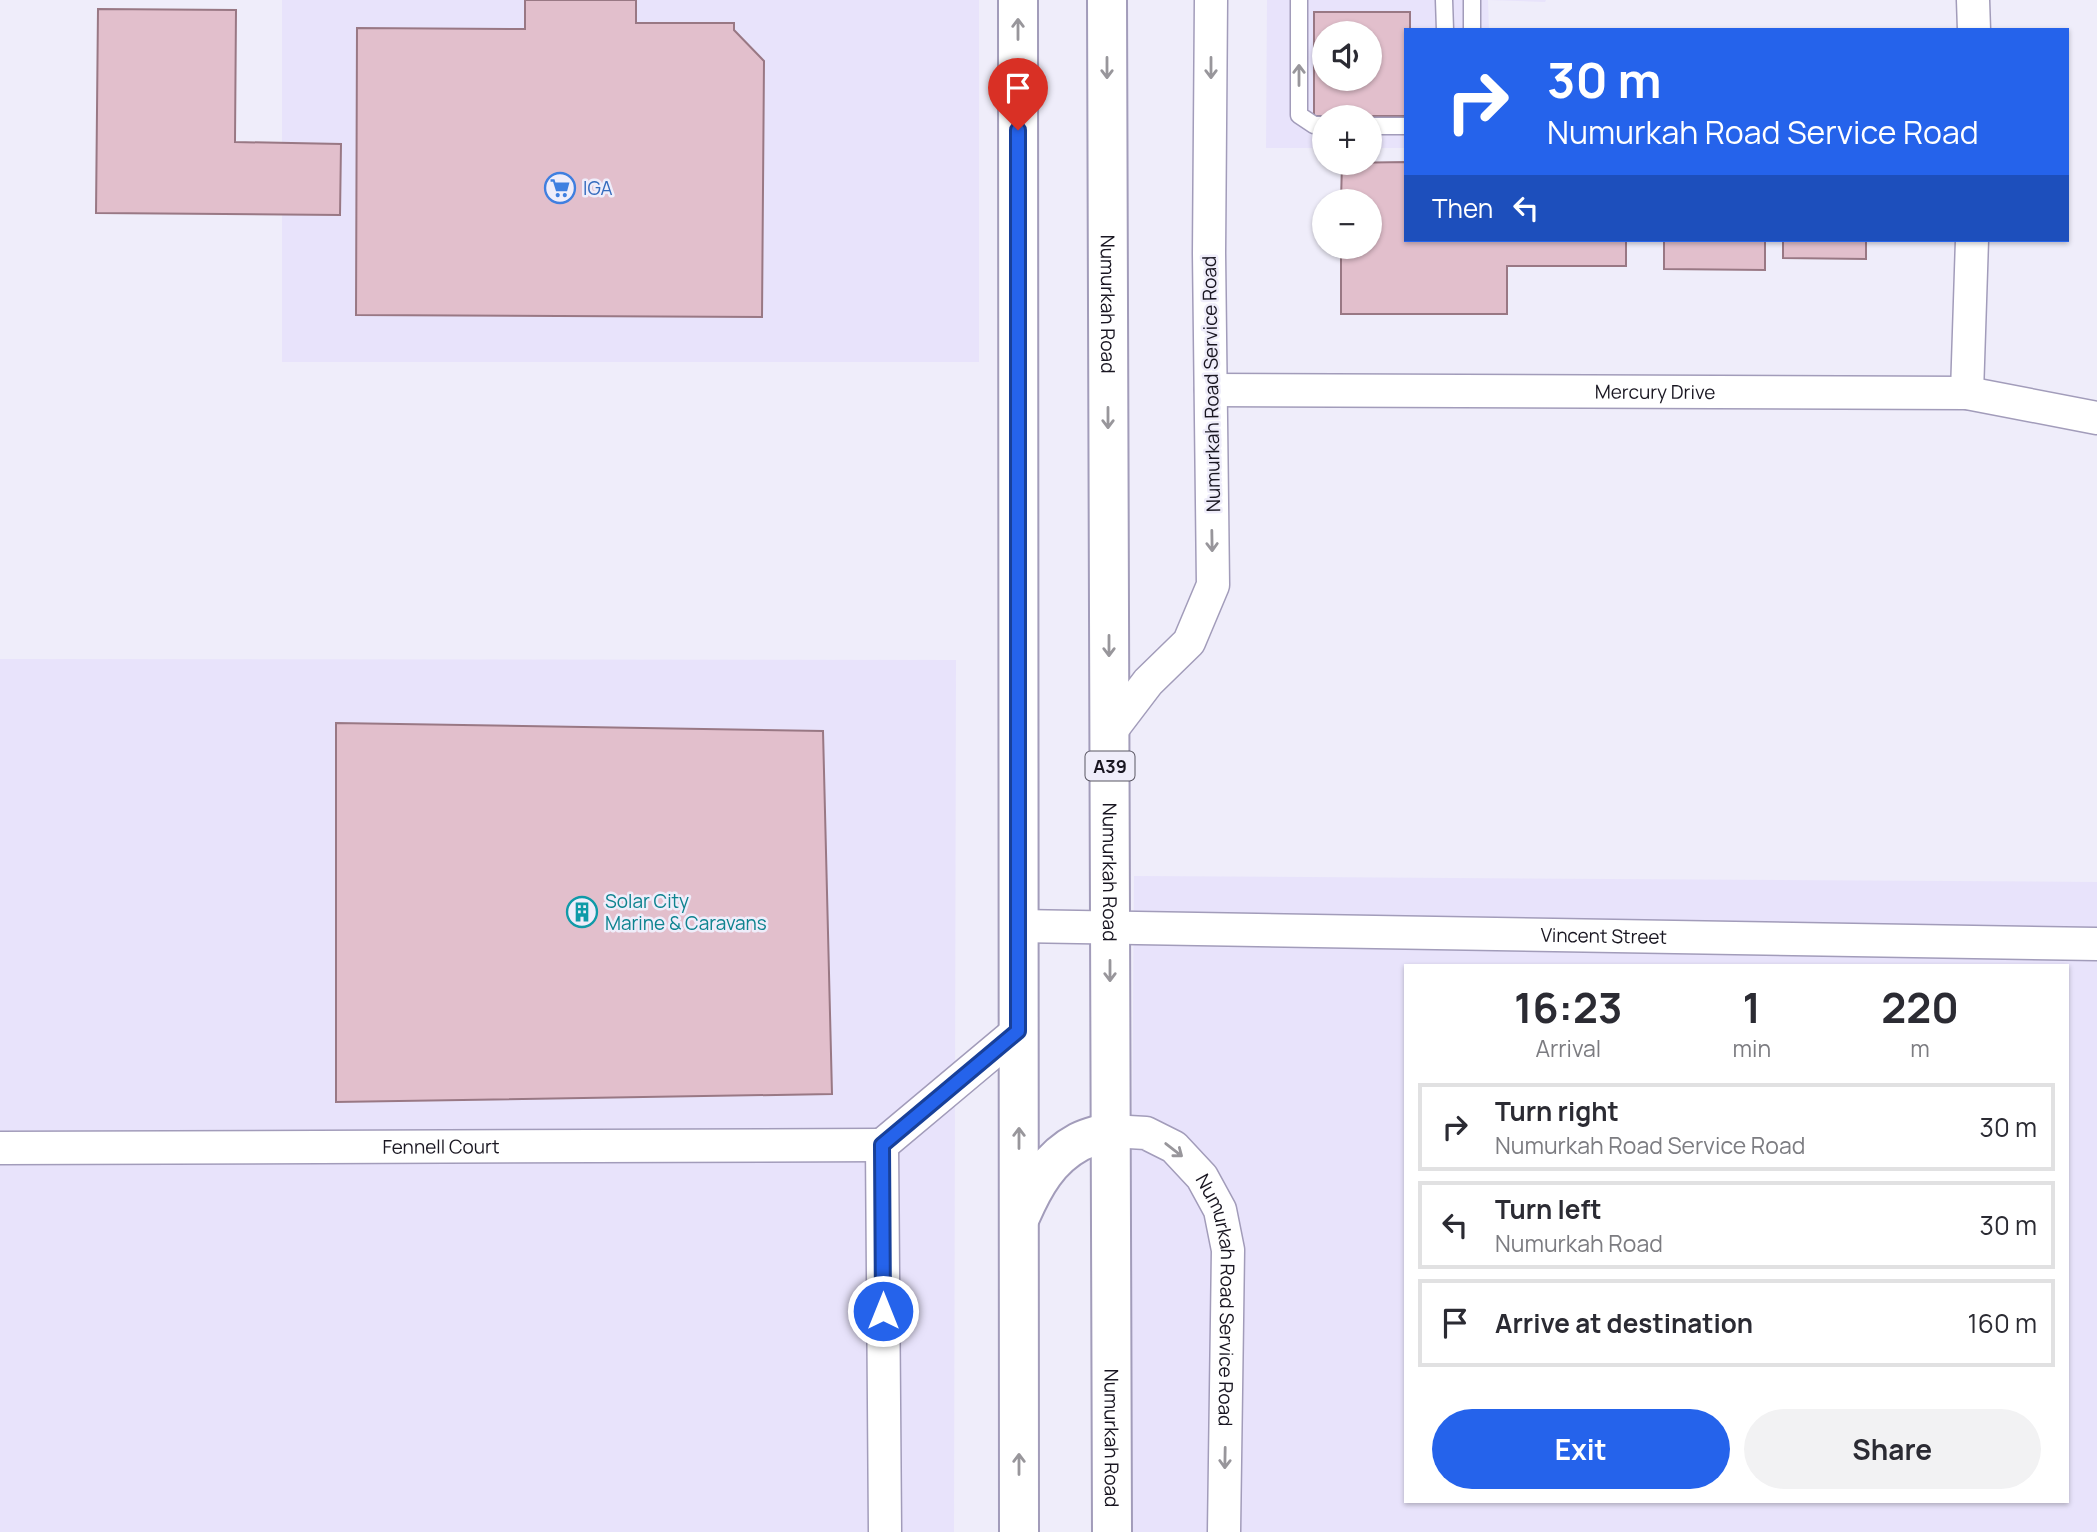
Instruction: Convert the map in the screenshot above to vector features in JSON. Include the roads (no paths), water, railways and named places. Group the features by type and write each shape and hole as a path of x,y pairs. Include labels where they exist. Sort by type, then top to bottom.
{"highway":[{"path":"1018,0 1019,1532"},
{"name":"Numurkah Road","path":"1107,0 1112,1532"},
{"path":"1019,1220 1034,1186 1055,1159 1080,1141 1111,1131"}],"street":[{"name":"Numurkah Road Service Road","path":"1110,732 1148,682 1189,642 1213,585 1209,253 1211,0"},
{"path":"1973,0 1974,28"},
{"path":"1967,393 1972,242"},
{"name":"Mercury Drive","path":"1211,390 1967,393 2097,418"},
{"name":"Vincent Street","path":"1018,926 2097,944"},
{"path":"884,1532 882,1145 1018,1031"},
{"name":"Numurkah Road Service Road","path":"1111,1131 1146,1133 1174,1147 1202,1177 1220,1210 1228,1250 1224,1532"},
{"name":"Fennell Court","path":"0,1148 882,1145"}],"lane":[{"path":"1299,0 1299,115 1312,124"},
{"path":"1444,0 1445,28"},
{"path":"1472,0 1472,28"},
{"path":"1382,126 1404,127"}],"place":[{"name":"IGA","path":"560,188"},
{"name":"Solar City Marine & Caravans","path":"582,912"}]}
